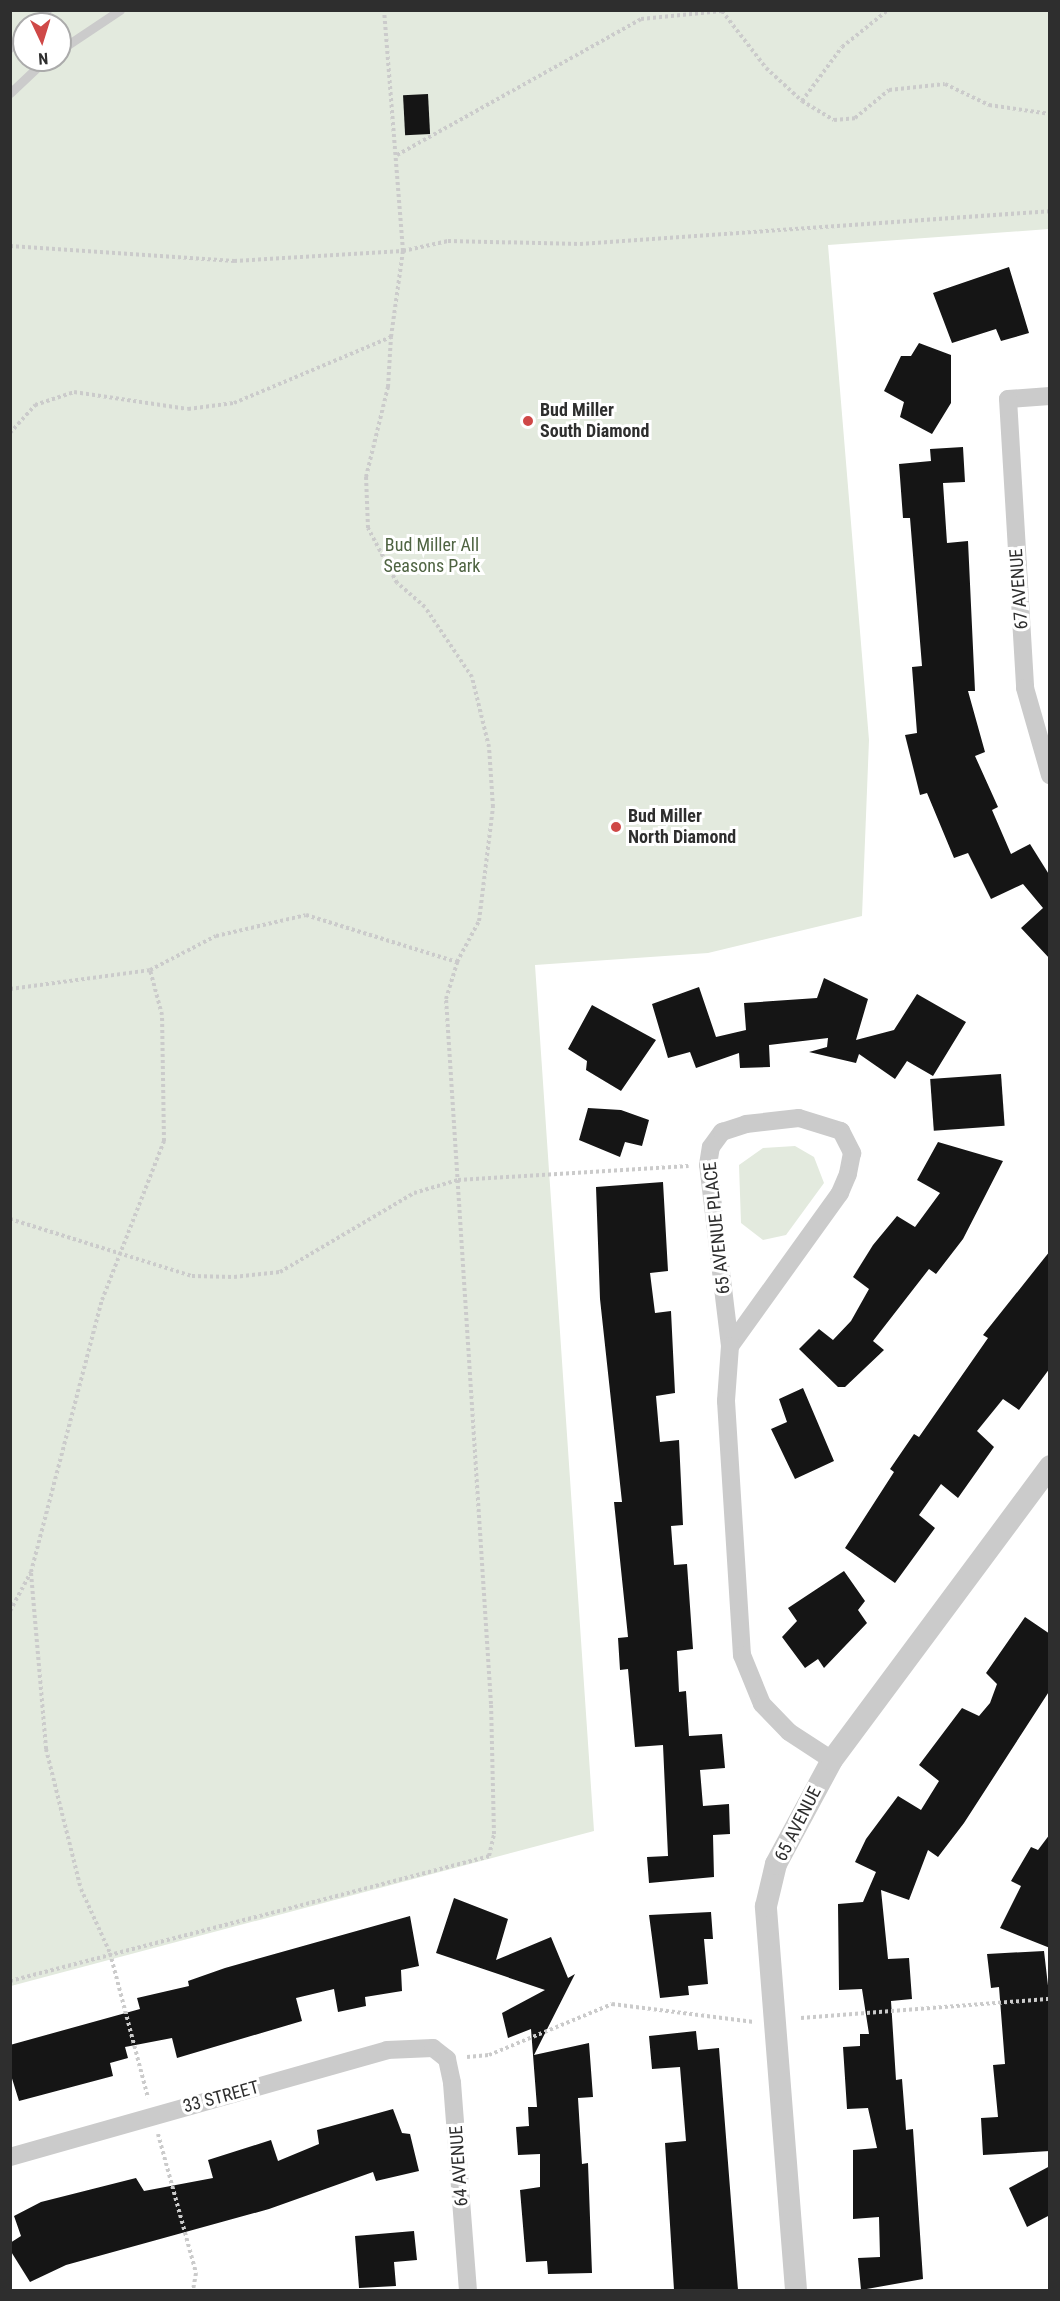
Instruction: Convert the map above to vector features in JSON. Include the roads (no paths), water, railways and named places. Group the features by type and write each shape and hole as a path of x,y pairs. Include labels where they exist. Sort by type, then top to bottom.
{"street":[{"name":"67 AVENUE","path":"1050,396 1008,399 1025,688 1050,775"},
{"name":"65 AVENUE PLACE","path":"730,1347 840,1193 852,1153 834,1127 799,1118 746,1124 722,1132 711,1147 708,1165 730,1347 726,1401 742,1655 762,1704 789,1732 832,1760"},
{"name":"65 AVENUE","path":"796,2290 766,1906 776,1864 832,1760 1050,1466"},
{"name":"33 STREET","path":"10,2157 387,2050 433,2048"},
{"name":"64 AVENUE","path":"433,2048 447,2059 452,2083 468,2290"}],"lane":[{"path":"72,42 120,10"},
{"path":"10,93 32,72"}],"place":[{"name":"Bud Miller South Diamond","path":"528,421"},
{"name":"Bud Miller North Diamond","path":"616,827"}],"park label":[{"name":"Bud Miller All Seasons Park","path":"432,556"}]}
